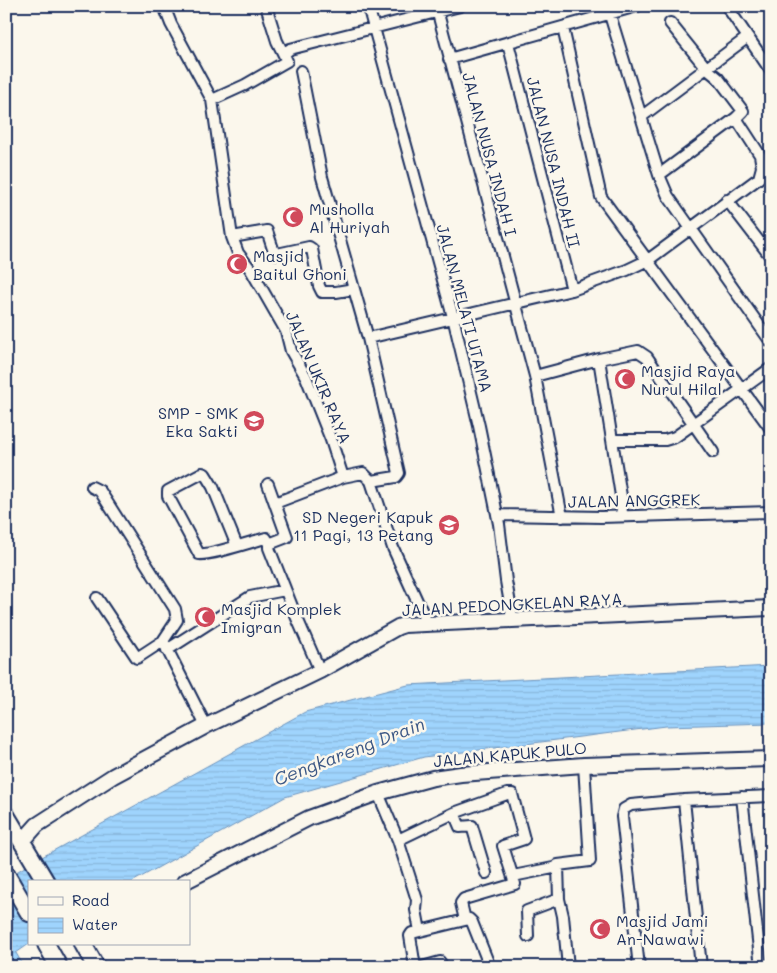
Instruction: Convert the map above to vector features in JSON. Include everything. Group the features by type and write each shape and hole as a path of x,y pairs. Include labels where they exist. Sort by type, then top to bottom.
{"highway":[{"path":"6,815 45,880"},
{"path":"6,874 28,912"},
{"path":"47,946 60,967"},
{"path":"84,946 96,967"}],"main road":[{"name":"JALAN PEDONGKELAN RAYA","path":"20,839 37,825 112,776 206,726 320,671 392,629 404,625 771,608"},
{"name":"JALAN KAPUK PULO","path":"188,880 309,818 378,793 442,777 584,765 771,759"}],"street":[{"name":"JALAN UKIR RAYA","path":"164,6 171,24 212,100 232,237 238,253 251,270 286,331 292,351 306,377 331,440 342,477"},
{"path":"212,100 246,85 287,61 277,41 266,6"},
{"name":"JALAN MELATI UTAMA","path":"368,6 453,318 479,426 497,515 513,621"},
{"path":"284,54 290,50 437,9 460,6"},
{"path":"449,59 637,6"},
{"path":"728,8 771,71"},
{"name":"JALAN NUSA INDAH I","path":"437,9 535,376 562,517"},
{"path":"610,14 659,175 668,196 771,342"},
{"path":"659,175 743,111 718,78 707,69 670,23"},
{"path":"563,28 601,196 771,429"},
{"path":"641,116 748,37"},
{"name":"JALAN NUSA INDAH II","path":"508,42 572,290"},
{"path":"301,71 322,177 368,338 399,473 396,477 371,481"},
{"path":"368,338 572,290 627,270 648,260 759,178 762,167 760,155 736,118"},
{"path":"728,200 771,257"},
{"path":"232,237 267,231 274,252 277,254 310,247 322,292 354,289"},
{"path":"535,376 638,351 647,357 713,452"},
{"path":"599,359 621,496 622,516"},
{"path":"612,440 665,440 675,437 771,368"},
{"path":"237,546 208,477 205,474 202,473 168,491 168,496 199,554 204,554 237,546 266,538 285,590 320,671"},
{"path":"275,503 342,477 363,473 371,481 393,548 428,625"},
{"path":"268,484 286,537 269,544"},
{"path":"92,487 100,491 175,609 177,620 165,645"},
{"name":"JALAN ANGGREK","path":"497,515 562,517 771,512"},
{"path":"97,598 137,658 165,645 250,597 285,590"},
{"path":"165,645 206,726"},
{"path":"513,876 558,867 558,865 590,861 584,765"},
{"path":"378,793 398,840 416,900 420,931"},
{"path":"398,840 472,805 512,794 524,838 503,846 515,884 462,900 465,920"},
{"path":"639,967 624,809 630,805 684,800 771,796"},
{"path":"742,797 761,967"},
{"path":"684,800 701,967"},
{"path":"454,813 460,827 472,826 486,873"},
{"path":"558,867 559,899 563,916 568,967"},
{"path":"528,936 527,911 559,899"},
{"path":"415,967 410,934 465,920 472,922 490,967"},
{"path":"422,967 440,962 443,967"}],"water":[{"name":"Cengkareng Drain","path":"771,666 771,723 666,726 424,757 285,797 136,880 28,880 28,945 16,953 24,967 6,967 6,878 305,712 408,685"}],"place":[{"name":"Musholla Al Huriyah","path":"293,217"},
{"name":"Masjid Baitul Ghoni","path":"237,264"},
{"name":"Masjid Raya Nurul Hilal","path":"625,379"},
{"name":"SMP - SMK Eka Sakti","path":"254,421"},
{"name":"SD Negeri Kapuk 11 Pagi, 13 Petang","path":"449,525"},
{"name":"Masjid Komplek Imigran","path":"205,617"},
{"name":"Masjid Jami An-Nawawi","path":"600,929"}]}
